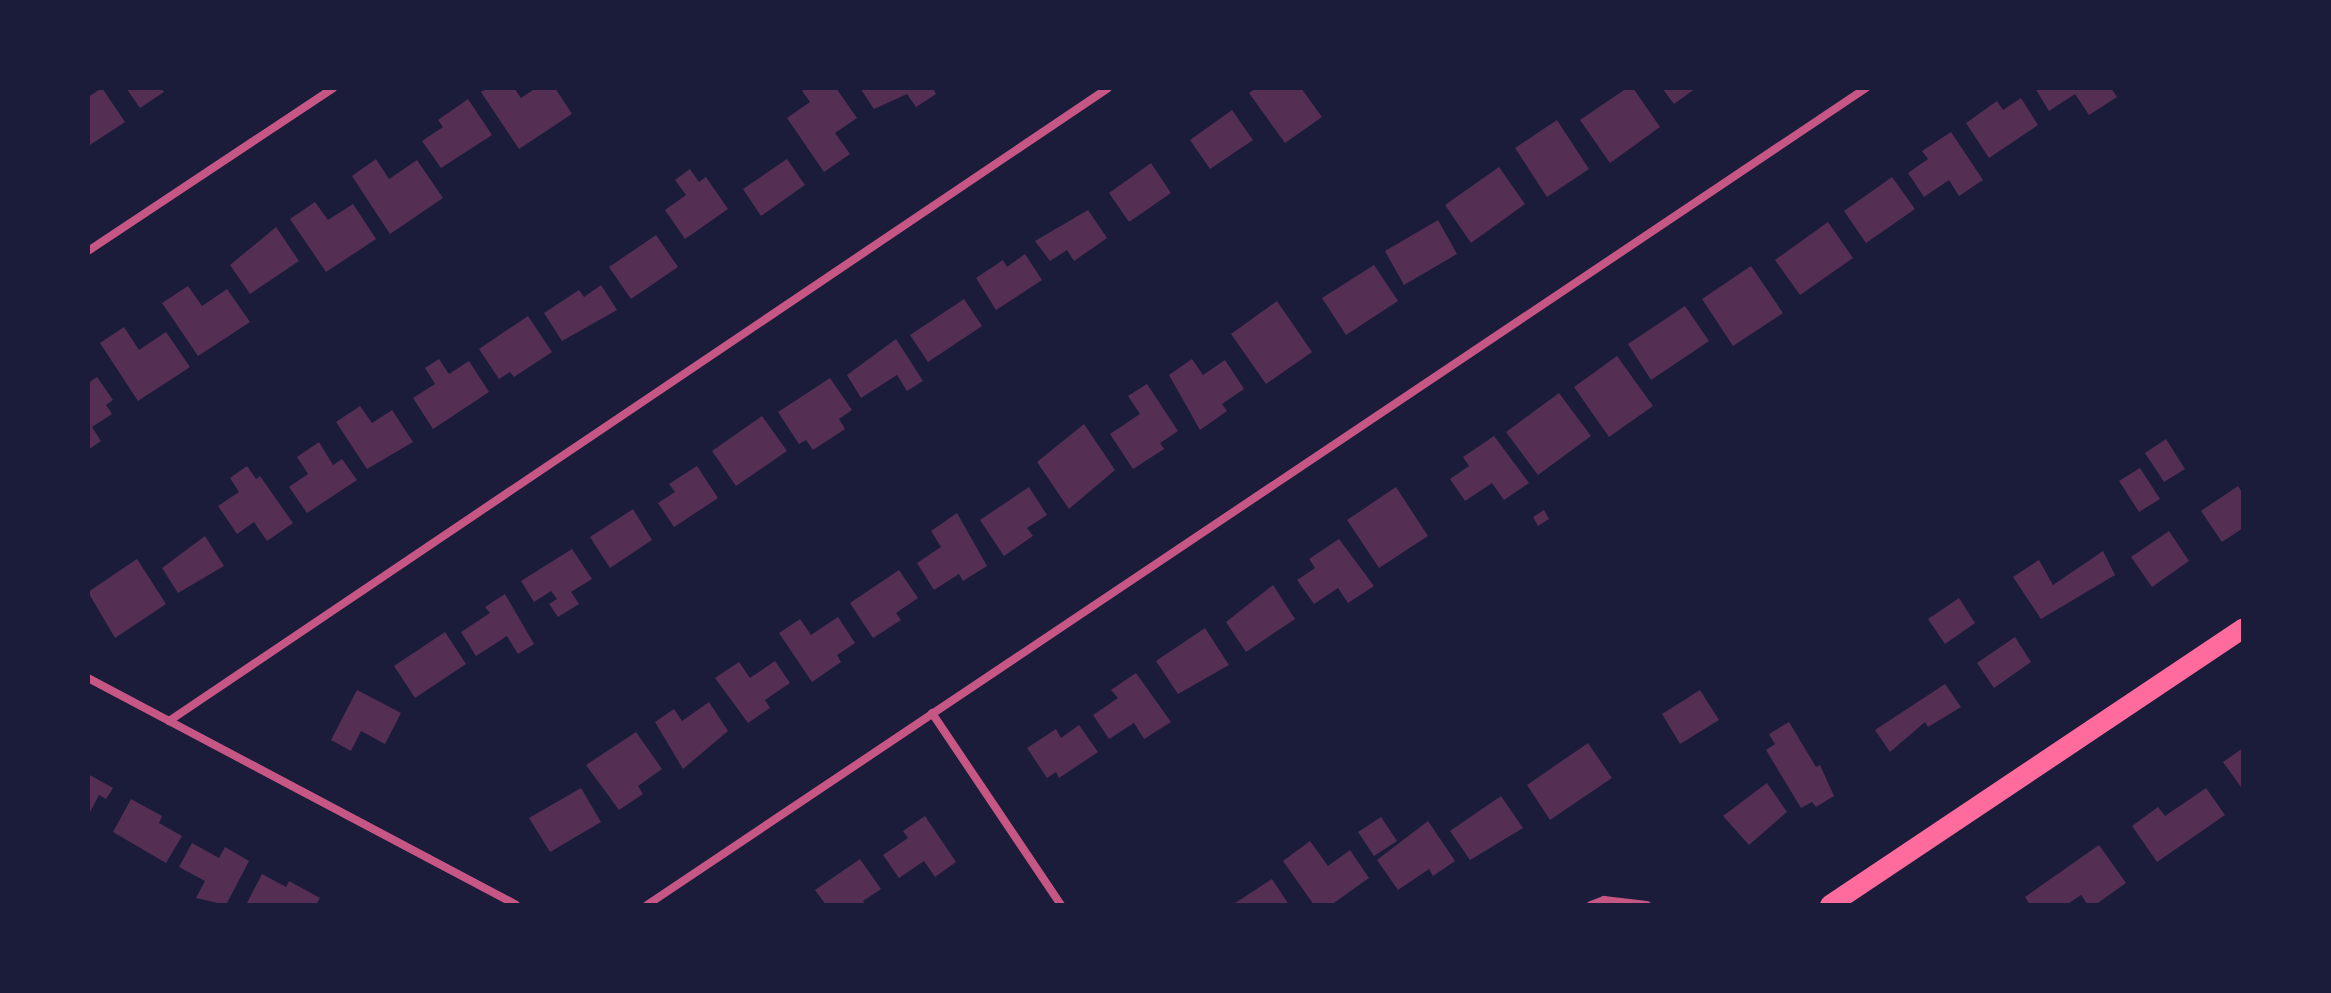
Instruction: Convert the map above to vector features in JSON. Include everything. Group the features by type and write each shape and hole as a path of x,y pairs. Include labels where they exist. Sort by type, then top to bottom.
{"main road":[{"path":"1830,905 2243,628"}],"street":[{"path":"88,251 333,88"},
{"path":"169,721 1108,88"},
{"path":"649,904 1866,88"},
{"path":"88,678 516,905"},
{"path":"932,713 1061,905"},
{"path":"1591,905 1604,900 1647,905"}],"building":[{"path":"102,88 125,122 90,145 88,97"},
{"path":"126,88 161,88 164,92 140,108"},
{"path":"488,88 514,88 521,98 536,88 555,88 572,114 519,149 481,92"},
{"path":"807,88 836,88 857,118 835,133 850,154 824,172 787,118 810,102 802,91"},
{"path":"860,88 933,88 936,94 916,107 907,94 874,109"},
{"path":"1256,88 1301,88 1322,117 1285,143 1249,93"},
{"path":"1627,88 1633,88 1660,127 1610,163 1580,120"},
{"path":"1662,88 1696,88 1674,104"},
{"path":"2035,88 2111,88 2117,97 2089,115 2075,94 2049,111"},
{"path":"2021,98 2038,125 1989,158 1966,123 1997,101 2003,110"},
{"path":"468,99 492,135 441,168 422,141 443,127 438,120"},
{"path":"1232,110 1253,140 1210,169 1190,140"},
{"path":"1557,120 1589,169 1547,197 1515,148"},
{"path":"1951,132 1983,180 1959,196 1949,180 1924,197 1908,173 1928,159 1922,151"},
{"path":"376,159 389,179 417,160 443,198 390,234 352,176"},
{"path":"787,159 805,185 761,216 743,189"},
{"path":"1151,163 1171,193 1129,222 1109,193"},
{"path":"1499,167 1525,204 1471,243 1445,205"},
{"path":"690,169 699,182 706,177 728,209 685,239 665,210 686,195 675,180"},
{"path":"1892,177 1915,209 1866,243 1844,211"},
{"path":"315,202 328,220 353,204 376,239 326,272 290,219"},
{"path":"1088,210 1107,238 1074,261 1067,250 1050,261 1035,241"},
{"path":"1438,220 1457,254 1404,285 1385,251"},
{"path":"1828,222 1853,258 1800,295 1775,260"},
{"path":"276,227 299,261 250,294 230,265"},
{"path":"656,235 678,267 631,299 609,267"},
{"path":"1025,254 1042,280 996,310 976,278 1003,260 1007,267"},
{"path":"1374,265 1398,301 1346,335 1322,298"},
{"path":"1751,266 1783,313 1733,346 1702,299"},
{"path":"601,285 617,310 562,341 544,313 579,290 584,297"},
{"path":"188,286 202,306 227,289 250,322 198,356 162,303"},
{"path":"964,299 982,326 928,362 910,335"},
{"path":"1277,301 1312,352 1266,384 1231,334"},
{"path":"1685,306 1709,341 1651,380 1628,344"},
{"path":"528,316 552,352 514,377 510,372 499,379 479,349"},
{"path":"124,327 139,350 166,332 190,367 138,401 100,343"},
{"path":"896,339 923,381 907,391 897,375 861,398 847,375"},
{"path":"1617,356 1653,406 1609,437 1574,387"},
{"path":"439,359 449,374 469,361 489,392 433,429 413,398 435,384 425,368"},
{"path":"1192,359 1203,375 1225,360 1244,389 1222,404 1227,411 1200,430 1169,375"},
{"path":"97,377 113,400 106,405 112,414 92,427 101,441 88,450 88,383"},
{"path":"830,378 852,410 839,419 845,429 813,450 806,440 799,444 778,412"},
{"path":"1147,384 1178,431 1160,443 1164,449 1133,469 1110,434 1140,414 1128,396"},
{"path":"1559,393 1591,436 1538,475 1506,432"},
{"path":"360,406 372,423 392,410 413,442 367,469 336,422"},
{"path":"762,416 787,451 736,486 712,451"},
{"path":"1084,424 1115,470 1069,509 1037,462"},
{"path":"1494,436 1529,483 1504,500 1492,483 1465,501 1450,479 1469,466 1463,457"},
{"path":"2166,439 2185,469 2164,482 2145,453"},
{"path":"319,442 333,465 342,459 357,480 307,513 289,487 308,474 297,457"},
{"path":"247,466 256,479 260,476 293,523 267,541 254,522 237,534 218,506 239,492 230,478"},
{"path":"697,466 718,498 674,527 658,503 675,492 669,484"},
{"path":"2140,468 2160,499 2139,512 2119,481"},
{"path":"2238,486 2243,494 2243,528 2222,542 2201,511"},
{"path":"1029,487 1047,515 1027,528 1033,536 1004,556 980,520"},
{"path":"1396,487 1428,536 1379,568 1347,520"},
{"path":"633,509 652,540 610,568 590,537"},
{"path":"1544,510 1549,519 1538,526 1533,517"},
{"path":"957,513 987,566 963,581 959,574 934,590 917,563 941,547 931,531"},
{"path":"2169,531 2189,561 2152,587 2131,557"},
{"path":"205,536 224,566 178,593 162,568"},
{"path":"1339,539 1374,586 1348,603 1338,588 1314,604 1297,580 1315,568 1309,559"},
{"path":"572,549 592,579 571,592 579,604 558,617 549,604 557,599 551,591 534,602 521,581"},
{"path":"2103,551 2115,575 2041,619 2013,577 2039,560 2053,585"},
{"path":"137,559 166,604 115,638 88,592"},
{"path":"899,570 918,598 896,613 901,620 873,638 850,603"},
{"path":"1273,585 1295,619 1246,652 1226,622"},
{"path":"505,594 534,644 518,654 507,636 476,656 461,632 490,613 485,607"},
{"path":"1959,598 1975,623 1945,644 1928,619"},
{"path":"838,617 855,643 837,655 841,662 812,682 779,633 800,619 811,635"},
{"path":"1205,628 1229,665 1178,694 1156,661"},
{"path":"445,632 466,664 415,698 394,666"},
{"path":"2015,637 2031,662 1994,688 1977,663"},
{"path":"775,661 790,683 765,700 770,708 748,723 715,678 739,662 750,678"},
{"path":"1136,673 1171,722 1144,739 1134,723 1109,739 1093,715 1118,698 1111,690"},
{"path":"1945,684 1961,707 1928,727 1925,722 1890,752 1875,730"},
{"path":"357,690 401,713 385,744 361,731 351,751 331,740"},
{"path":"1700,690 1719,720 1680,744 1662,714"},
{"path":"709,702 728,731 683,769 655,722 674,709 682,721"},
{"path":"1789,722 1816,767 1820,765 1834,796 1816,807 1812,802 1801,808 1766,750 1775,744 1769,734"},
{"path":"1079,725 1098,752 1059,778 1056,772 1047,778 1027,748 1056,729 1061,738"},
{"path":"636,732 662,769 638,786 643,794 619,810 586,765"},
{"path":"1588,743 1612,778 1550,820 1527,785"},
{"path":"2243,748 2243,786 2241,787 2223,762"},
{"path":"88,774 113,788 106,799 99,795 88,816"},
{"path":"1767,783 1787,812 1749,845 1723,816"},
{"path":"581,788 601,822 550,852 529,818"},
{"path":"2206,788 2225,815 2157,862 2132,826 2158,807 2165,816"},
{"path":"1501,796 1523,828 1470,860 1450,831"},
{"path":"131,799 162,816 159,823 182,836 166,863 113,832"},
{"path":"925,816 956,862 935,877 924,861 899,878 883,855 908,838 903,831"},
{"path":"1381,817 1397,841 1374,856 1358,832"},
{"path":"1428,821 1455,861 1433,876 1429,869 1398,890 1377,860"},
{"path":"1310,841 1328,866 1350,850 1369,878 1331,905 1314,905 1283,861"},
{"path":"192,843 219,858 225,847 249,861 226,905 196,898 205,881 179,867"},
{"path":"2099,845 2126,883 2095,905 2088,905 2081,895 2066,905 2030,905 2025,897"},
{"path":"860,859 881,889 863,901 866,905 826,905 815,890"},
{"path":"262,874 286,887 289,881 320,898 316,905 251,905 247,903"},
{"path":"1272,879 1289,905 1232,905"}]}
